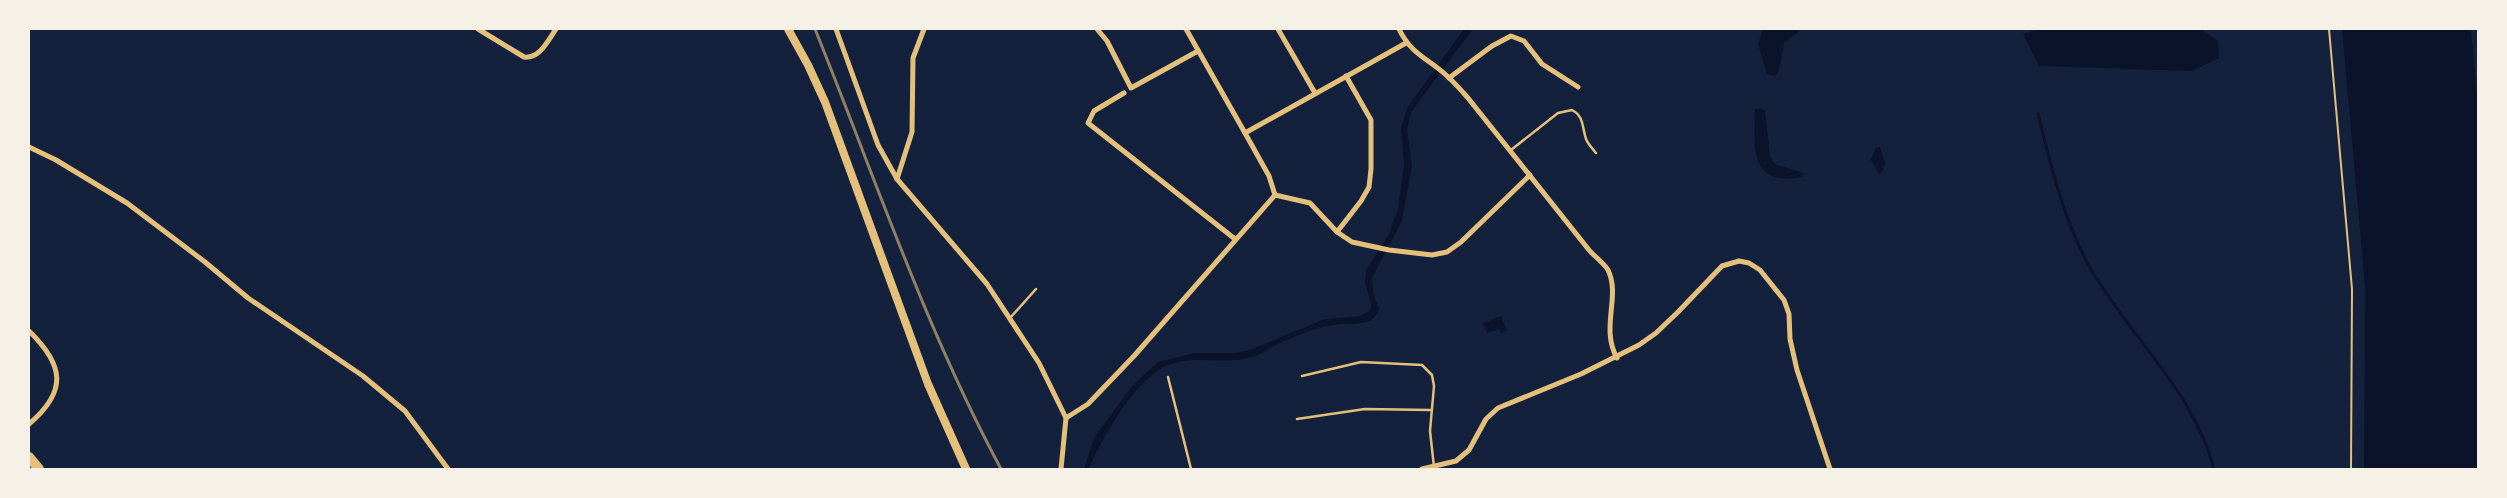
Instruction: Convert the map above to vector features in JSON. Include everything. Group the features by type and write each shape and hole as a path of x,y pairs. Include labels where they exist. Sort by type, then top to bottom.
{"highway":[{"path":"29,457 39,469"}],"main road":[{"path":"788,29 808,65 825,102 928,384 966,469"}],"street":[{"path":"478,29 524,57 529,58 537,54 556,29"},
{"path":"836,29 878,145 897,179 987,284 1039,363 1066,418 1067,429 1061,469"},
{"path":"897,179 912,132 913,58 924,29"},
{"path":"1097,29 1107,41 1131,88 1198,50"},
{"path":"1186,29 1269,176 1275,195"},
{"path":"1278,29 1315,93"},
{"path":"1399,29 1406,43 1413,51 1448,76 1468,98 1589,250 1608,269 1612,287 1608,338 1617,358"},
{"path":"1448,76 1492,46 1511,36 1524,41 1542,64 1578,87"},
{"path":"1245,133 1406,43"},
{"path":"1337,232 1361,201 1369,187 1371,169 1371,120 1346,76"},
{"path":"1124,93 1100,106 1088,123 1235,239"},
{"path":"29,147 56,160 127,203 205,262 248,298 363,376 405,411 448,469"},
{"path":"1275,195 1310,203 1337,232 1352,242 1389,250 1432,255 1447,252 1461,242 1530,175"},
{"path":"1066,418 1088,404 1134,356 1275,195"},
{"path":"1422,469 1456,461 1469,450 1486,419 1498,408 1617,358 1656,333 1722,266 1739,261 1749,263 1760,270 1784,300 1789,314 1790,339 1797,370 1830,469"},
{"path":"29,331 45,347 54,364 57,390 48,408 30,423"}],"lane":[{"path":"1510,150 1558,113 1572,110 1578,112 1586,139 1596,153"},
{"path":"1010,318 1036,289"},
{"path":"1302,376 1361,362 1422,365 1432,375 1434,386 1430,410 1434,467"},
{"path":"1168,377 1190,469"},
{"path":"1297,419 1365,409 1430,410"}],"path":[{"path":"2330,29 2352,289 2351,469"},
{"path":"2478,29 2478,34"}],"water":[{"path":"1464,29 1473,29 1411,112 1407,130 1412,166 1402,221 1372,278 1373,293 1379,309 1372,320 1326,326 1296,336 1259,355 1244,359 1185,361 1173,363 1162,368 1140,386 1129,399 1101,443 1089,469 1084,469 1094,438 1132,386 1158,362 1194,353 1235,353 1250,350 1325,319 1360,316 1370,311 1371,303 1365,283 1366,270 1389,234 1398,209 1404,166 1401,128 1407,108"},
{"path":"1763,29 1802,29 1784,43 1779,70 1776,75 1772,76 1767,74 1758,44"},
{"path":"2040,29 2201,29 2218,41 2219,58 2192,71 2039,66 2023,34"},
{"path":"2342,29 2471,29 2478,106 2478,469 2364,469 2365,286"},
{"path":"1761,108 1765,111 1770,156 1775,164 1803,173 1802,177 1785,179 1772,176 1764,170 1758,161 1754,137 1755,109"},
{"path":"1880,147 1885,163 1883,171 1879,174 1871,160 1876,148"},
{"path":"1501,316 1507,331 1501,333 1499,329 1487,333 1483,323"}],"waterway":[{"path":"2038,114 2059,192 2080,248 2105,291 2159,364 2192,414 2214,469"}],"railway":[{"path":"815,29 902,252 948,362 1001,469"}]}
